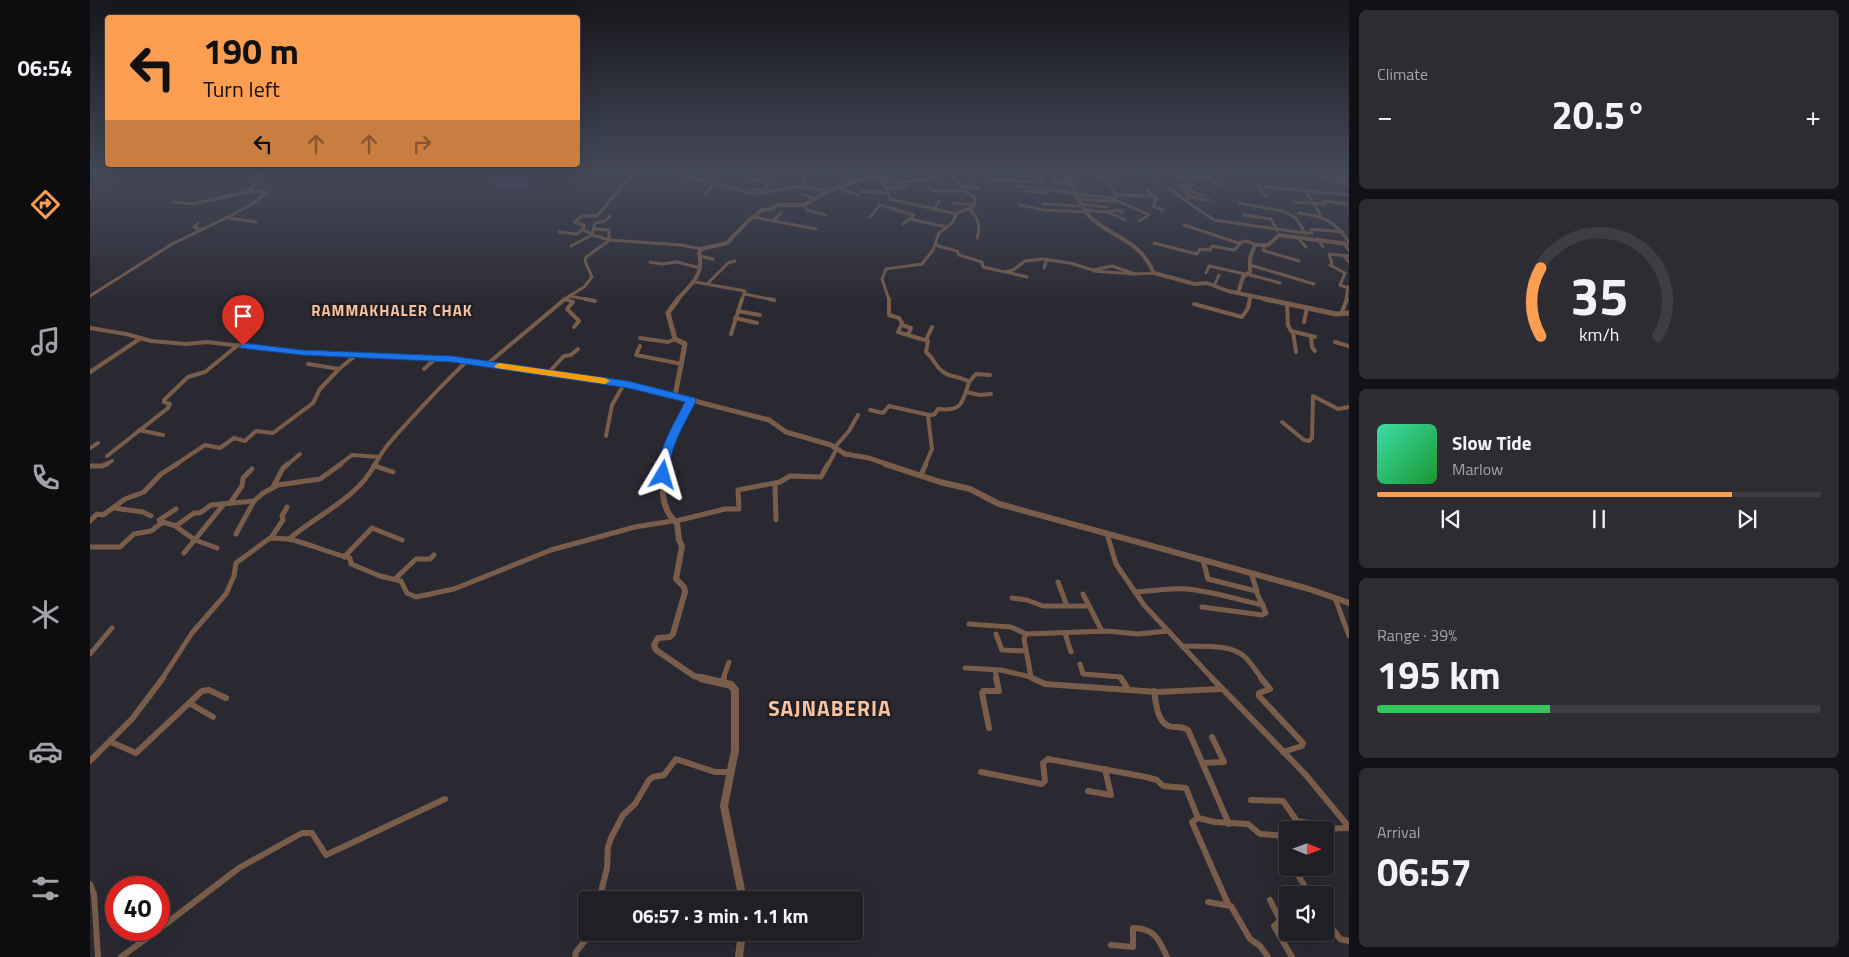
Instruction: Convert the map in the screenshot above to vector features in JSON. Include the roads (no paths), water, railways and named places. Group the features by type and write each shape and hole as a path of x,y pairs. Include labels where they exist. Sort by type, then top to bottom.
{"street":[{"path":"90,296 172,244 227,218 256,222"},
{"path":"580,218 574,222 584,225 583,229 592,235 610,239 701,249 727,243 752,218"},
{"path":"571,246 592,235 596,222 605,221 608,218"},
{"path":"756,218 816,229"},
{"path":"773,221 776,218"},
{"path":"908,335 911,328 902,325 899,318 888,314 889,298 882,280 885,270 922,264 935,245 939,233 953,222 955,218"},
{"path":"977,218 980,232 977,238"},
{"path":"1092,218 1097,223 1135,245 1151,262 1154,273"},
{"path":"1120,218 1125,220"},
{"path":"1139,221 1144,218"},
{"path":"1211,218 1214,220 1308,235 1318,240 1347,243"},
{"path":"1262,218 1271,219 1277,230"},
{"path":"1295,218 1308,235"},
{"path":"1325,218 1335,222 1343,232 1349,252"},
{"path":"903,224 907,219 947,227"},
{"path":"913,227 917,221"},
{"path":"198,223 194,228 202,230"},
{"path":"1184,225 1240,244"},
{"path":"1154,243 1197,254 1200,249 1209,250 1212,246 1234,250 1244,241 1265,246 1272,244 1277,235 1297,237 1308,235 1313,232 1311,229 1313,228 1343,232"},
{"path":"559,232 577,234 583,229"},
{"path":"594,229 609,230 610,239"},
{"path":"1297,237 1306,247"},
{"path":"486,365 565,299 582,289 592,278 585,261 586,257 610,239"},
{"path":"1318,240 1323,247"},
{"path":"935,245 955,250 959,255 982,262 982,267 987,269 1027,277"},
{"path":"1238,293 1246,274 1250,272 1252,250 1257,245"},
{"path":"1265,246 1263,250 1265,251 1299,261"},
{"path":"675,396 685,344 675,339 670,326 669,310 695,282 700,268 699,253 701,249"},
{"path":"1342,312 1348,294 1348,288 1340,285 1345,273 1330,265 1332,263 1328,255 1349,256"},
{"path":"700,256 713,259"},
{"path":"1344,256 1349,262"},
{"path":"1005,272 1013,270 1019,264 1026,261 1046,259 1104,273 1154,273 1195,284 1207,283 1238,293 1307,308 1332,313 1349,313"},
{"path":"1044,268 1046,259"},
{"path":"708,284 728,263 735,261"},
{"path":"650,262 662,264 676,262 700,268"},
{"path":"1250,265 1314,284"},
{"path":"1206,273 1209,266 1280,283"},
{"path":"1093,270 1100,267 1114,267 1134,274"},
{"path":"1214,286 1219,275"},
{"path":"695,282 742,290 745,291 745,294 774,300"},
{"path":"731,334 735,318 745,294"},
{"path":"569,296 594,301"},
{"path":"1194,304 1242,317 1248,308 1250,296"},
{"path":"565,299 573,302 567,309 579,321 574,327"},
{"path":"1288,304 1288,325 1293,332 1296,352"},
{"path":"1304,322 1307,308"},
{"path":"738,311 760,316"},
{"path":"735,318 757,323"},
{"path":"902,325 898,332 926,340 929,343 926,352 930,354 935,365 945,374 966,379 969,382"},
{"path":"926,340 932,327"},
{"path":"90,328 186,344 207,342 280,351 355,356 437,357 624,384 769,420 786,432 845,454 873,459 922,476 975,491 999,504 1203,560 1349,603"},
{"path":"1293,332 1313,337 1312,347 1314,351"},
{"path":"90,372 142,338"},
{"path":"640,338 668,342 675,339"},
{"path":"1336,342 1349,346"},
{"path":"108,456 170,406 163,401 176,387 190,376 205,372 238,345"},
{"path":"640,346 636,355 682,364"},
{"path":"548,373 561,358 571,355 578,349"},
{"path":"90,513 102,515 124,499 144,492 162,473 205,445 220,448 234,438 245,441 256,431 273,433 313,403 320,389 338,369 355,356"},
{"path":"424,369 437,357"},
{"path":"289,539 307,524 341,502 375,466 389,443 437,390 466,362"},
{"path":"308,364 338,369"},
{"path":"870,410 883,413 888,406 929,415 935,414 938,409 949,411 961,402 969,382 976,374 990,375"},
{"path":"606,436 612,405 624,384"},
{"path":"966,392 980,395 991,394"},
{"path":"1282,422 1304,440 1309,441 1312,438 1313,396 1338,409 1349,407"},
{"path":"691,401 673,435 663,462 664,508 674,521 682,546 676,579 684,587 685,592 674,634 670,637 658,638 654,647 694,676 733,686 736,693 735,750 724,798 724,811 741,891"},
{"path":"271,538 289,539 314,545 326,552 351,558 351,564 402,582 407,593 413,597 444,591 471,583 550,550 635,527 674,521 725,509 739,509 738,490 775,483 790,476 822,478 832,454 852,428 858,415"},
{"path":"922,476 932,449 929,415"},
{"path":"139,430 163,435"},
{"path":"90,448 98,443"},
{"path":"273,487 282,469 300,454"},
{"path":"236,534 254,501 273,487 320,479 352,455 379,457"},
{"path":"90,466 102,466 112,461"},
{"path":"375,466 393,472"},
{"path":"230,503 242,487 243,478 252,469"},
{"path":"775,483 776,520"},
{"path":"175,526 194,513 200,513 210,506 254,501"},
{"path":"184,553 224,504"},
{"path":"90,762 111,742 154,692 194,631 229,588 235,577 235,565 271,538 283,520 282,516 287,506"},
{"path":"114,508 143,512 151,516"},
{"path":"176,509 159,520 175,526 195,540 217,548"},
{"path":"90,521 97,514"},
{"path":"90,547 121,547 136,534 149,531 163,523"},
{"path":"344,557 372,528 402,540"},
{"path":"1107,534 1116,564 1134,592 1222,689 1346,818 1349,828 1334,828"},
{"path":"395,579 416,559 430,559 434,556"},
{"path":"1203,560 1208,579 1257,591"},
{"path":"1202,607 1262,616 1266,614 1251,574"},
{"path":"1058,582 1067,606"},
{"path":"1134,592 1185,589 1230,596 1242,602 1263,605"},
{"path":"1083,594 1102,631"},
{"path":"1012,598 1027,600 1043,606 1088,606"},
{"path":"1335,598 1349,636"},
{"path":"969,624 1011,627 1026,634 1102,631 1138,634 1168,631"},
{"path":"90,654 112,628"},
{"path":"1065,633 1071,652"},
{"path":"996,634 1002,650 1026,651"},
{"path":"1026,634 1024,639 1030,677"},
{"path":"1182,646 1232,650 1240,652 1245,656 1270,689 1259,693 1259,696 1303,743 1302,746 1283,752"},
{"path":"722,682 729,662"},
{"path":"1080,664 1083,674 1121,677 1128,689"},
{"path":"965,668 995,670 1030,677 1045,684 1154,691 1222,689"},
{"path":"989,728 982,693 983,691 999,692 995,670"},
{"path":"111,742 136,753 202,690 207,689 226,698"},
{"path":"1154,691 1162,721 1168,726 1186,728 1229,824"},
{"path":"189,703 213,717"},
{"path":"1203,763 1223,764 1224,762 1212,738"},
{"path":"601,891 607,868 609,842 623,815 635,804 649,780 664,775 676,759 715,772 730,772"},
{"path":"981,772 1042,784 1045,781 1043,763 1045,759 1105,769 1156,780 1164,787 1186,788 1198,818"},
{"path":"1088,790 1111,794 1105,769"},
{"path":"170,921 239,868 302,833 312,832 322,852 326,855 445,799"},
{"path":"1251,800 1283,800 1295,821"},
{"path":"1268,957 1260,946 1250,939 1234,909 1228,904 1192,822 1198,818 1229,824 1250,824 1260,834 1279,835"},
{"path":"90,884 94,894 98,957"},
{"path":"1270,900 1280,920 1274,926 1292,957"},
{"path":"1208,902 1228,904"},
{"path":"1111,944 1134,947 1132,928 1153,930 1167,957"},
{"path":"1334,931 1340,939 1349,941"},
{"path":"121,957 143,941"},
{"path":"575,957 576,952 585,941"},
{"path":"739,957 741,941"}],"district":[{"name":"RAMMAKHALER CHAK","path":"392,311"},
{"name":"SAJNABERIA","path":"830,709"}]}
